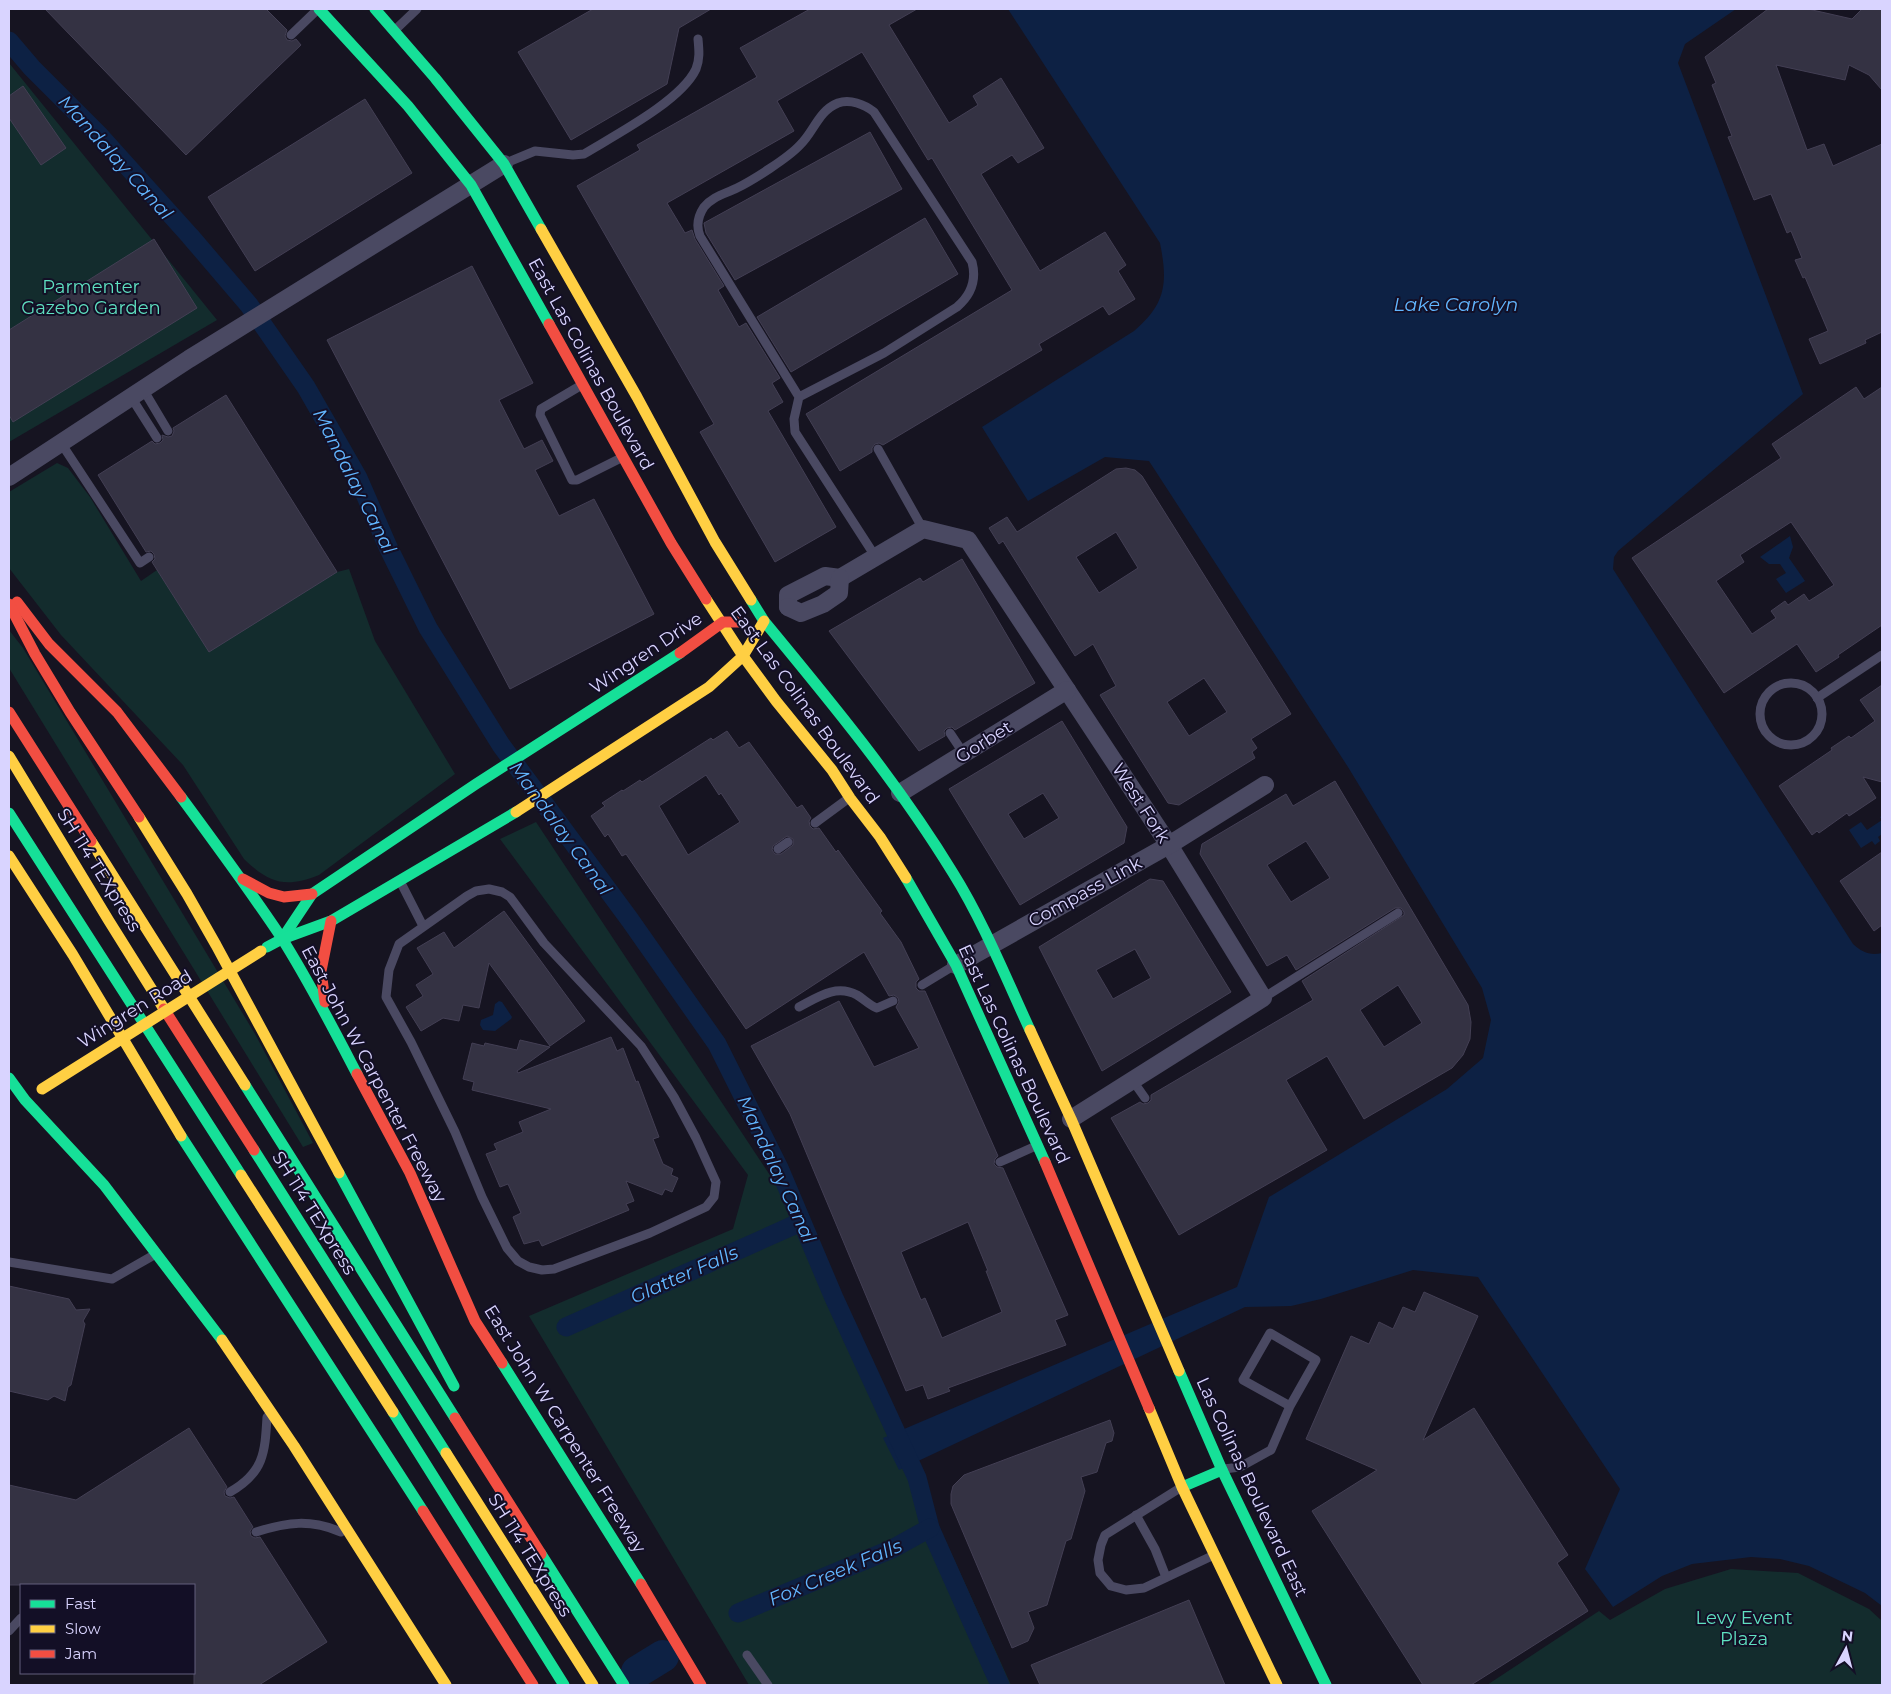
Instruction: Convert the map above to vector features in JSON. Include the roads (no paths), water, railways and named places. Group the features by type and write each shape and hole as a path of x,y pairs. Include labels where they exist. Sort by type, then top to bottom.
{"main road":[{"name":"East Las Colinas Boulevard","path":"319,9 369,56 435,137 471,185 671,543 743,656 776,701 832,770 850,798 880,837 921,902 956,965 1038,1145 1182,1487"},
{"name":"East Las Colinas Boulevard","path":"375,9 390,35 435,78 504,164 637,397 715,542 764,621 860,738 900,793 954,874 991,945 1071,1119 1149,1302"},
{"name":"East John W Carpenter Freeway","path":"9,591 49,644 117,712 242,878 282,938 330,1022 410,1173 475,1321 639,1581 701,1685"},
{"path":"9,604 35,654 70,712 115,779 216,945 458,1394"},
{"name":"Wingren Drive","path":"282,938 312,894 476,784 683,651 722,622 764,621"},
{"path":"282,938 330,921 502,821 709,688 743,656 764,621"},
{"path":"9,712 624,1685"},
{"name":"SH 114 TEXpress","path":"9,756 109,921 593,1685"},
{"path":"9,813 392,1410 564,1685"},
{"path":"9,856 73,955 183,1139 370,1427 533,1685"},
{"path":"242,878 268,893 284,897 312,894"},
{"path":"330,921 320,964 321,988 330,1022"},
{"name":"Wingren Road","path":"21,1103 282,938"},
{"path":"9,1078 21,1103 104,1185 215,1330 267,1406 446,1685"},
{"name":"Las Colinas Boulevard East","path":"1149,1302 1222,1470 1326,1685"},
{"path":"477,1429 489,1473"},
{"path":"1222,1470 1182,1487 1277,1685"}],"street":[{"path":"9,477 189,359 504,164"},
{"path":"788,607 788,595 825,576 840,578 924,529"},
{"name":"West Fork","path":"924,529 968,540 1168,845 1263,998"},
{"path":"788,607 801,613 823,604 839,593 840,578"},
{"path":"764,621 788,607"},
{"name":"Gorbet","path":"900,793 1067,690"},
{"name":"Compass Link","path":"956,965 1168,845 1265,785"},
{"path":"1071,1119 1263,998"}],"lane":[{"path":"291,34 319,9"},
{"path":"390,35 417,9"},
{"path":"504,164 535,151 573,155 584,154 672,99 696,70 700,58 698,39"},
{"path":"799,397 884,353 957,307 964,301 974,282 972,262 874,112 865,105 846,101 832,106 816,122 801,145 736,189 712,199 699,216 697,225 700,236 799,397 794,420 795,432 876,556"},
{"path":"582,384 541,409 540,414 572,480 577,480 623,457"},
{"path":"137,393 168,431"},
{"path":"137,393 158,438"},
{"path":"60,443 140,563 149,557"},
{"path":"878,449 924,529"},
{"path":"1817,698 1882,654"},
{"path":"1791,683 1801,685 1810,690 1817,698 1821,707 1822,717 1819,727 1813,736 1805,742 1795,745 1780,743 1767,735 1762,726 1761,706 1765,697 1776,687 1791,683"},
{"path":"950,733 964,754"},
{"path":"815,823 850,798"},
{"path":"778,849 788,842"},
{"path":"400,880 423,926"},
{"path":"489,889 502,892 510,897 544,943 641,1046 674,1096 716,1182 714,1197 706,1207 650,1233 554,1269 542,1270 529,1267 518,1261 507,1248 482,1197 456,1132 412,1042 386,997 388,970 399,944 423,926 476,891 489,889"},
{"path":"1263,998 1398,913"},
{"path":"922,985 956,965"},
{"path":"798,1007 837,990 848,991 858,995 877,1008 893,1001"},
{"path":"1133,1081 1145,1098"},
{"path":"1000,1162 1038,1145"},
{"path":"9,1262 112,1278 156,1253"},
{"path":"1222,1470 1240,1467 1271,1450 1290,1406 1316,1360 1270,1333 1243,1380 1290,1406"},
{"path":"230,1492 246,1482 259,1465 265,1440 267,1406"},
{"path":"1182,1487 1105,1535 1098,1560 1100,1573 1111,1586 1126,1590 1144,1588 1214,1555"},
{"path":"1136,1515 1155,1548 1166,1577"},
{"path":"256,1532 281,1524 306,1522 325,1525 351,1536"},
{"path":"9,1631 20,1619"},
{"path":"747,1655 768,1685"}],"water":[{"name":"Lake Carolyn","path":"1008,9 1736,9 1685,44 1678,63 1803,394 1618,551 1614,557 1613,569 1853,944 1866,953 1882,953 1882,1606 1865,1593 1809,1566 1780,1559 1751,1557 1692,1564 1662,1576 1613,1607 1585,1569 1620,1489 1478,1277 1413,1270 1321,1299 1291,1306 1245,1307 899,1470 883,1438 1237,1287 1269,1197 1447,1089 1483,1058 1491,1020 1482,988 1348,767 1149,461 1105,457 1028,501 982,427 1134,331 1153,311 1162,292 1164,281 1160,243"},
{"path":"1790,536 1793,547 1789,558 1805,581 1786,593 1776,579 1786,573 1780,564 1769,564 1760,557"},
{"path":"1882,820 1882,834 1878,837 1880,841 1875,845 1872,841 1861,848 1849,830 1861,822 1867,830"},
{"path":"499,1001 502,1002 512,1017 511,1019 495,1031 483,1030 480,1025 481,1020 493,1015 495,1004"}],"waterway":[{"name":"Mandalay Canal","path":"9,41 32,68 100,136 249,305 306,387 358,478 388,547 428,628 501,745 630,920 717,1044 779,1168 834,1298 917,1478 930,1528 1000,1685"},
{"name":"Glatter Falls","path":"566,1327 801,1222"},
{"name":"Fox Creek Falls","path":"738,1613 892,1549 930,1528"},
{"path":"637,1672 663,1656"}],"park label":[{"name":"Parmenter Gazebo Garden","path":"91,297"},
{"name":"Levy Event Plaza","path":"1744,1628"}]}
